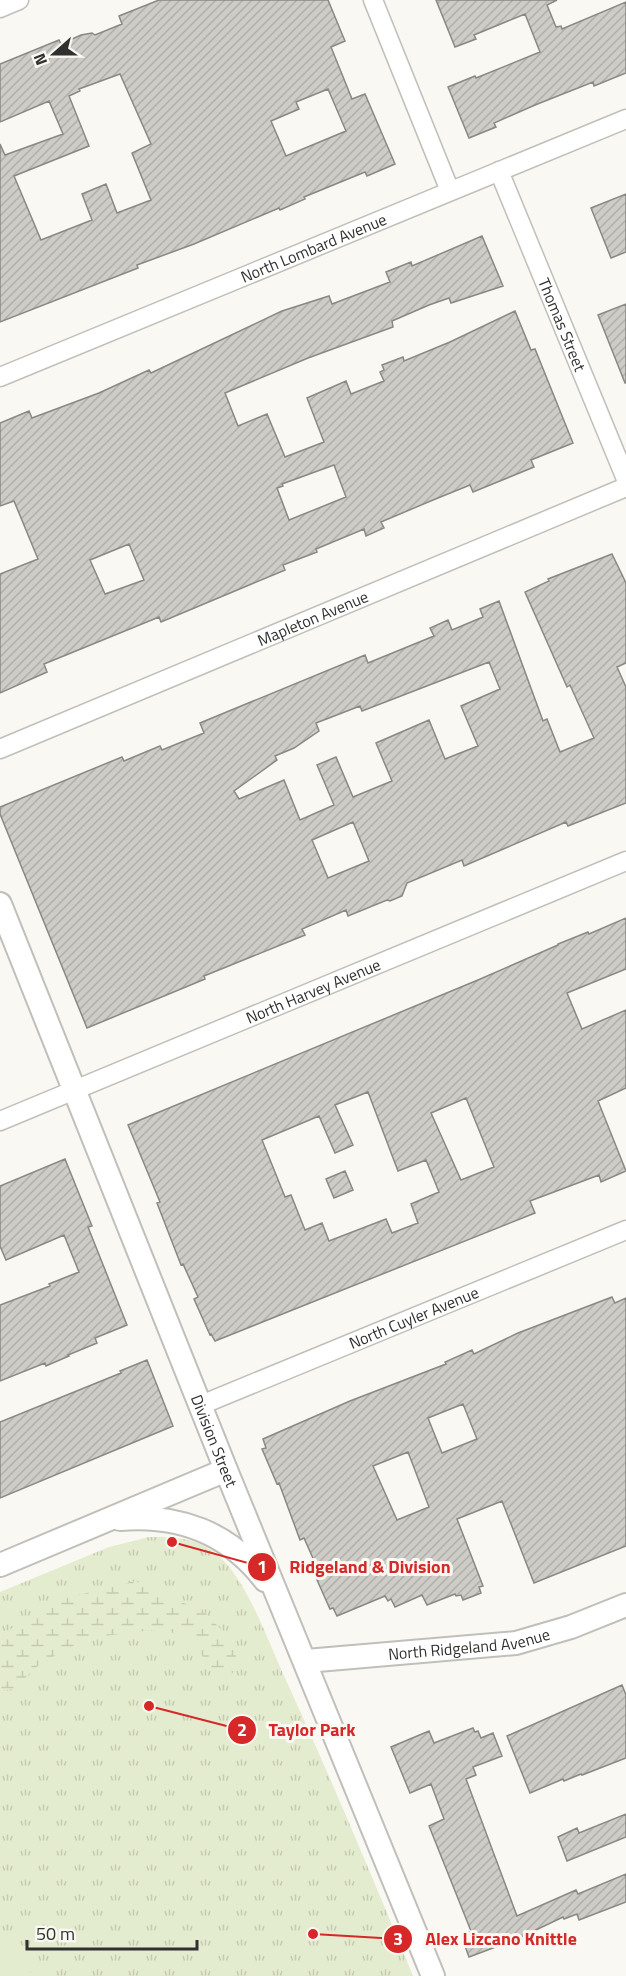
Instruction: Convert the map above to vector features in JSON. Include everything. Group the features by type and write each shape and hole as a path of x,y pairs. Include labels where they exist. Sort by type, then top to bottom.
{"street":[{"path":"0,8 19,0"},
{"path":"373,0 450,191"},
{"name":"North Lombard Avenue","path":"0,377 626,119"},
{"name":"Thomas Street","path":"499,171 626,479"},
{"name":"Mapleton Avenue","path":"0,749 626,487"},
{"name":"North Harvey Avenue","path":"0,1121 626,861"},
{"name":"Division Street","path":"0,904 226,1470 434,1976"},
{"name":"North Cuyler Avenue","path":"201,1405 626,1230"},
{"path":"0,1565 226,1470"},
{"path":"107,1520 136,1517 186,1523 225,1541 252,1563 279,1598"},
{"name":"North Ridgeland Avenue","path":"306,1661 516,1643 571,1627 626,1605"}],"green space":[{"path":"149,1537 190,1540 198,1543 224,1561 242,1586 318,1752 413,1976 0,1976 0,1592 109,1547"},
{"path":"135,1581 174,1600 202,1609 228,1637 236,1656 234,1672 225,1677 211,1671 190,1635 152,1630 96,1637 62,1651 38,1666 13,1689 0,1691 0,1635 66,1598"},
{"path":"20,1944 32,1976 0,1976 0,1952"}],"building":[{"path":"159,0 328,0 345,41 331,47 352,99 365,94 395,164 367,176 365,172 304,197 305,199 280,210 279,208 137,265 138,268 0,322 0,144 5,155 63,134 49,101 0,122 0,64 59,40 61,44 81,35 92,33 95,35 122,24 119,16","holes":["120,74 151,144 132,153 151,200 117,213 106,184 82,194 92,220 41,240 14,176 89,146 69,96 80,91 79,89","328,89 346,131 286,156 271,121 299,109 296,102"]},
{"path":"436,0 557,0 547,5 556,27 561,26 562,29 626,2 626,73 594,86 593,82 535,105 494,123 496,127 469,138 448,87 540,52 525,14 474,35 476,39 455,47"},
{"path":"626,194 626,252 611,258 591,208"},
{"path":"482,236 503,286 451,303 449,298 429,305 392,321 393,327 308,358 225,393 238,426 267,414 285,457 324,442 307,398 346,381 351,394 384,381 380,372 384,370 382,365 403,357 404,361 515,311 531,350 535,349 573,443 531,460 534,467 473,492 470,485 381,522 384,528 366,536 364,529 316,549 317,552 283,565 285,570 161,622 159,617 44,664 47,672 0,693 0,574 38,559 14,501 0,506 0,423 29,411 32,418 99,393 149,370 151,373 282,311 329,296 332,304 390,282 386,272 411,262 412,266","holes":["334,465 346,497 289,520 277,488 283,486 282,484","129,544 144,580 105,594 90,560"]},
{"path":"626,304 626,383 625,383 598,315"},
{"path":"612,554 626,583 626,663 617,667 626,687 626,803 568,826 566,822 464,866 462,860 407,883 402,896 348,916 346,910 302,929 305,935 204,976 205,979 87,1028 0,814 0,807 122,757 124,761 160,746 162,750 204,733 200,723 365,655 368,663 434,636 430,628 448,620 452,630 483,617 480,609 499,601 543,721 547,719 560,752 594,738 570,685 567,687 525,592 549,581 548,579","holes":["489,662 500,689 461,706 478,746 445,759 429,720 376,743 392,781 353,797 336,757 317,765 334,805 300,820 284,780 239,799 234,791 277,760 275,756 294,748 319,731 316,723 360,706 362,711","353,822 369,861 328,878 312,840"]},
{"path":"626,918 626,969 567,993 582,1029 626,1010 626,1088 598,1101 626,1171 601,1182 599,1175 530,1201 535,1213 215,1341 194,1299 198,1297 183,1264 181,1265 157,1203 160,1202 128,1125 478,980 558,944 588,932 589,934","holes":["368,1092 398,1171 426,1160 439,1192 411,1204 418,1223 392,1233 386,1219 329,1241 322,1223 305,1230 291,1195 285,1197 262,1140 319,1116 335,1153 353,1145 335,1105","466,1098 494,1167 461,1180 431,1113"]},
{"path":"65,1159 92,1226 88,1227 127,1325 95,1338 97,1343 69,1356 0,1381 0,1305 79,1272 64,1235 6,1260 0,1246 0,1186"},
{"path":"345,1171 353,1190 334,1198 326,1179"},
{"path":"612,1297 615,1303 626,1298 626,1546 534,1583 502,1501 457,1519 483,1586 479,1587 481,1593 463,1600 461,1595 456,1596 455,1594 427,1605 422,1595 395,1607 391,1599 388,1601 385,1596 337,1616 333,1608 330,1609 314,1573 319,1572 304,1538 300,1540 279,1483 277,1484 262,1449 266,1448 263,1439 350,1401 446,1364 445,1362 472,1350 474,1354 518,1333","holes":["463,1404 477,1439 442,1453 428,1418","408,1452 429,1507 397,1520 373,1466"]},
{"path":"147,1360 173,1426 0,1498 0,1422 121,1373 120,1371"},
{"path":"622,1685 626,1695 626,1758 564,1781 563,1779 530,1793 507,1736"},
{"path":"473,1728 475,1732 478,1731 481,1738 493,1733 502,1756 473,1767 476,1775 466,1779 517,1916 576,1890 578,1894 626,1874 626,1902 579,1920 577,1914 564,1919 563,1917 517,1939 469,1957 461,1935 471,1931 429,1826 444,1819 431,1784 410,1793 391,1747 429,1731 434,1743"},
{"path":"626,1814 626,1837 567,1861 558,1837 577,1828 579,1833"}],"place":[{"name":"Ridgeland & Division","path":"172,1542"},
{"name":"Taylor Park","path":"149,1706"},
{"name":"Alex Lizcano Knittle","path":"313,1934"}]}
